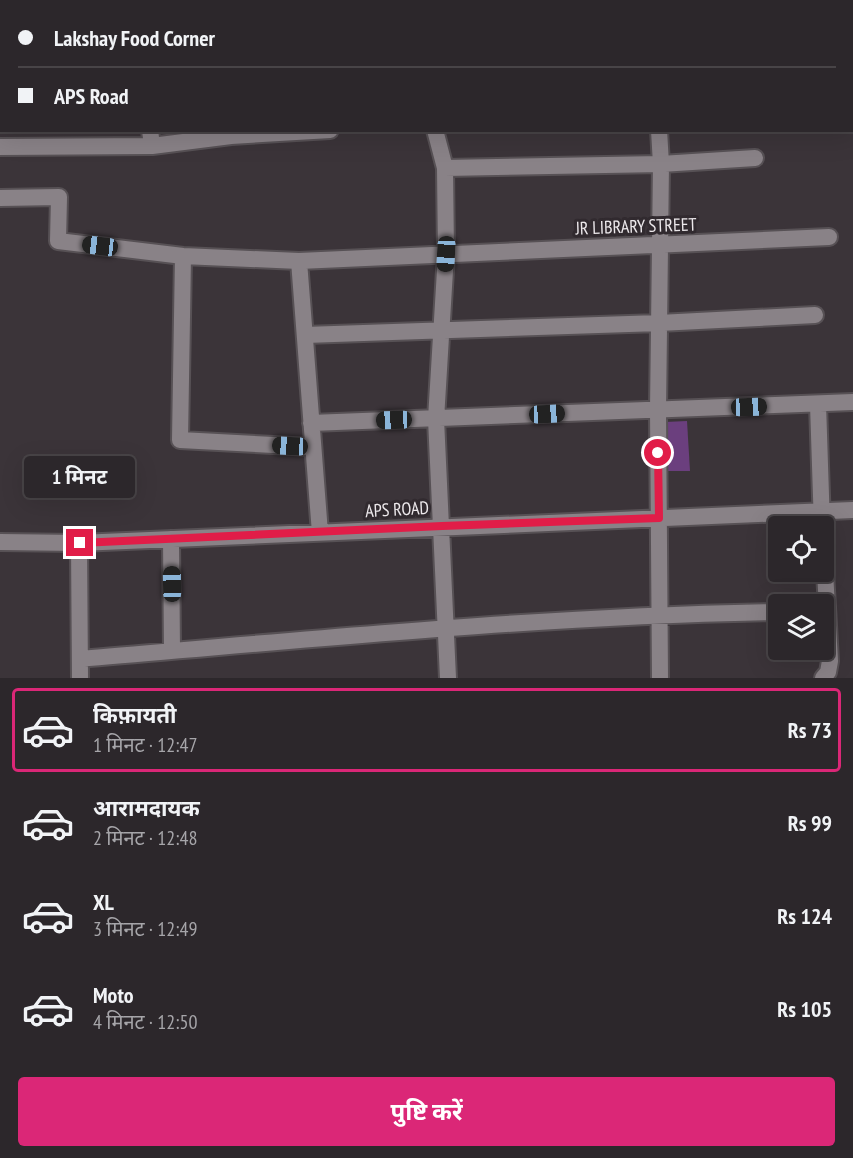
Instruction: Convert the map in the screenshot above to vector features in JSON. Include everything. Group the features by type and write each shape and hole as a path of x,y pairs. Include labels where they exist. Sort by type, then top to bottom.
{"street":[{"path":"0,147 295,132"},
{"path":"436,132 445,168 446,254 436,419 448,678"},
{"path":"658,132 661,164 658,410 660,678"},
{"path":"445,168 661,164 755,158"},
{"name":"JR LIBRARY STREET","path":"0,198 59,197 58,241 183,256 299,261 829,237"},
{"path":"183,256 180,440 312,447"},
{"path":"299,261 320,533"},
{"path":"305,335 659,323 815,315"},
{"path":"311,423 853,402"},
{"path":"818,404 821,516"},
{"name":"APS ROAD","path":"832,516 853,510"},
{"name":"APS ROAD","path":"0,542 80,543 171,540 659,518 768,519"},
{"path":"171,540 172,651"},
{"path":"80,543 80,678"},
{"path":"80,659 445,627 659,614 768,612"},
{"path":"822,678 828,672 830,660"}],"building":[{"path":"687,421 690,471 667,471 665,422"}],"route":[{"path":"80,543 659,518 658,453"}]}
